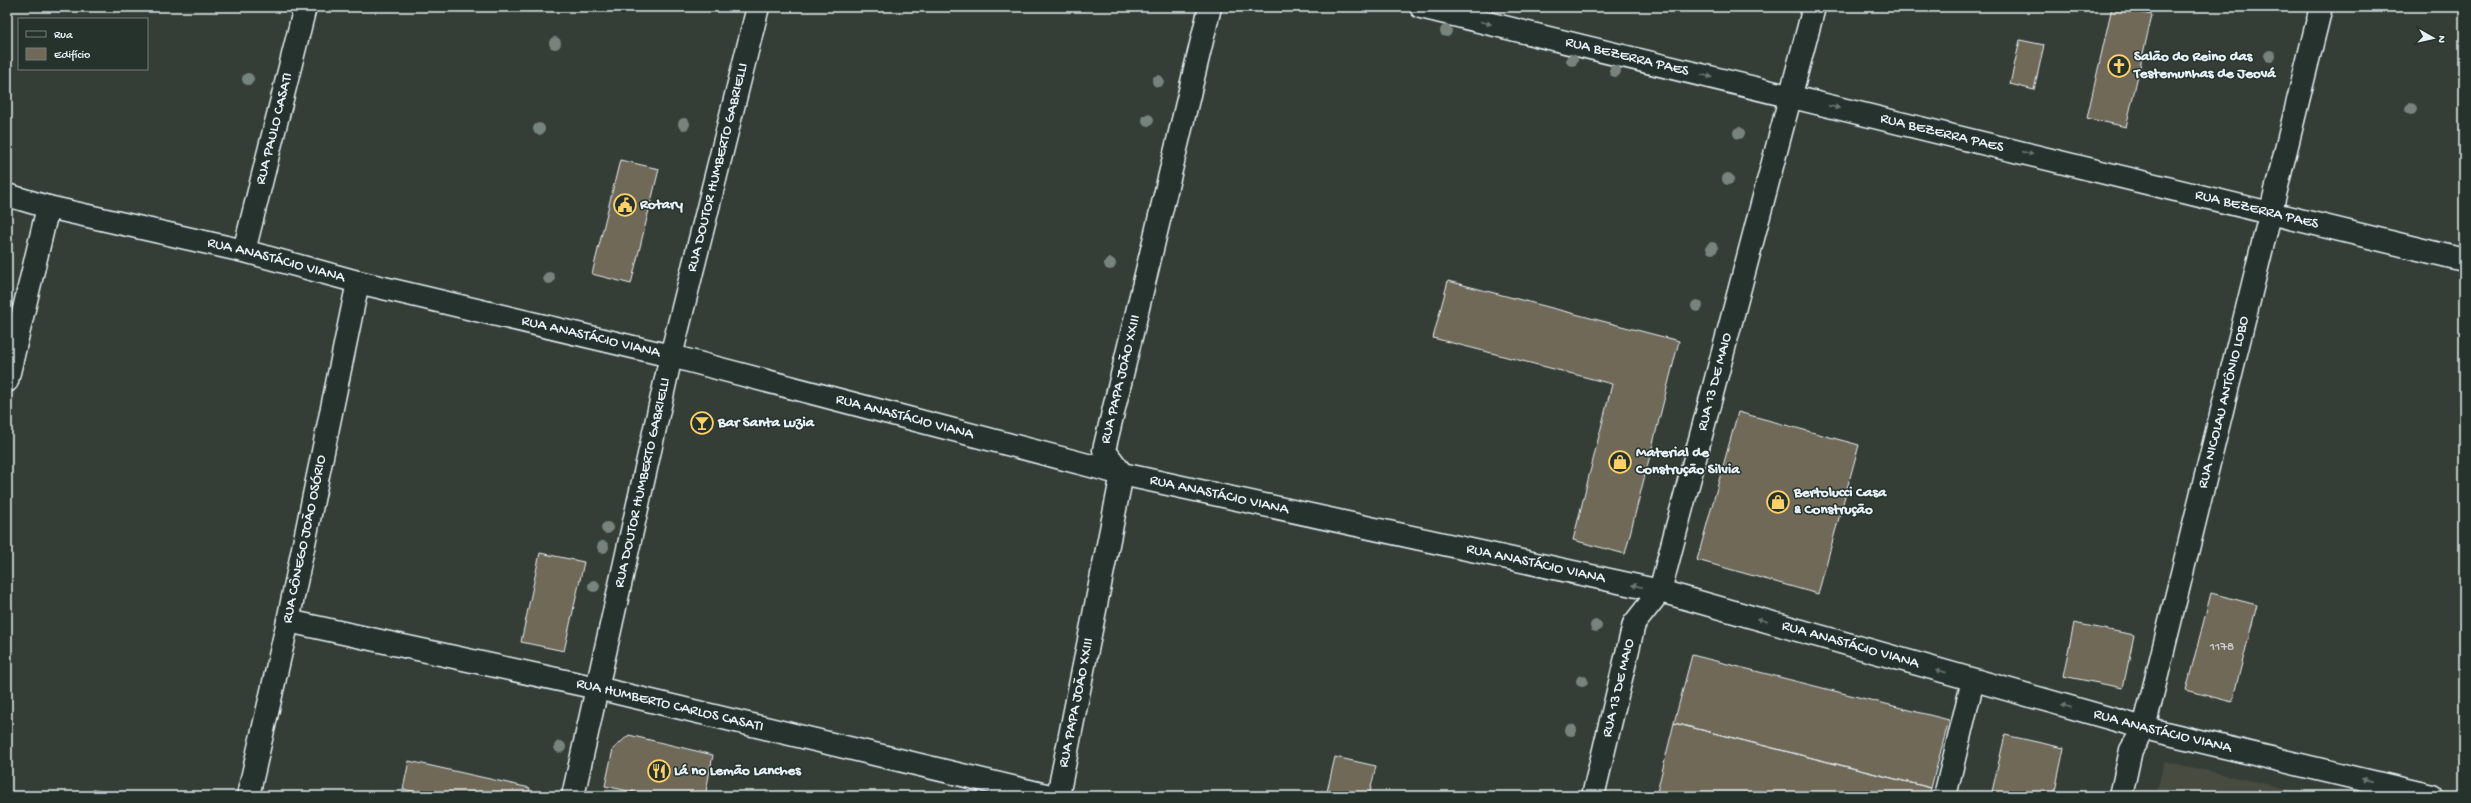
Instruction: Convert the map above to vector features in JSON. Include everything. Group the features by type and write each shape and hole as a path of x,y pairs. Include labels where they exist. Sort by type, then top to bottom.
{"street":[{"name":"RUA PAULO CASATI","path":"244,251 305,7"},
{"name":"RUA DOUTOR HUMBERTO GABRIELLI","path":"573,796 670,356 758,7"},
{"name":"RUA PAPA JOÃO XXIII","path":"1058,796 1122,474 1104,450 1210,7"},
{"name":"RUA BEZERRA PAES","path":"1421,7 2270,211 2464,260"},
{"name":"RUA 13 DE MAIO","path":"1593,796 1634,624 1660,591 1814,7"},
{"name":"RUA NICOLAU ANTÔNIO LOBO","path":"2121,796 2131,750 2144,728 2321,7"},
{"name":"RUA ANASTÁCIO VIANA","path":"7,195 48,207 244,251 358,282 670,356 1122,474 1660,591 2144,728 2432,796"},
{"path":"7,381 48,207"},
{"name":"RUA CÔNEGO JOÃO OSÓRIO","path":"248,796 288,621 358,282"},
{"name":"RUA HUMBERTO CARLOS CASATI","path":"288,621 597,688 1050,796"},
{"path":"1945,796 1973,680"}],"shaded area":[{"path":"2164,761 2318,796 2156,796"}],"building":[{"name":"Salão do Reino das Testemunhas de Jeová","path":"2112,7 2152,15 2126,127 2087,118"},
{"path":"2020,40 2044,45 2034,90 2010,84"},
{"path":"620,160 659,169 631,284 592,274"},
{"name":"Material de Construção Silvia","path":"1448,281 1679,341 1625,554 1573,540 1612,384 1433,338"},
{"name":"Bertolucci Casa & Construção","path":"1738,412 1859,445 1818,594 1697,560"},
{"path":"540,553 584,562 564,651 521,642"},
{"path":"2211,593 2257,605 2232,702 2186,690"},
{"path":"2074,623 2134,635 2123,688 2063,676"},
{"path":"1692,655 1949,720 1931,788 1674,723"},
{"path":"1674,723 1931,788 1929,796 1656,796"},
{"name":"Lá no Lemão Lanches","path":"629,735 713,755 705,796 652,796 605,786 613,749"},
{"path":"2005,735 2064,748 2054,796 1991,796"},
{"path":"1335,757 1376,766 1369,796 1326,796"},
{"path":"409,761 530,788 528,796 433,796 403,789"},
{"path":"93,790 128,796 92,796"}],"place":[{"name":"Salão do Reino das Testemunhas de Jeová","path":"2119,66"},
{"name":"Rotary","path":"625,205"},
{"name":"Bar Santa Luzia","path":"702,423"},
{"name":"Material de Construção Silvia","path":"1620,462"},
{"name":"Bertolucci Casa & Construção","path":"1778,502"},
{"name":"Lá no Lemão Lanches","path":"659,771"}]}
